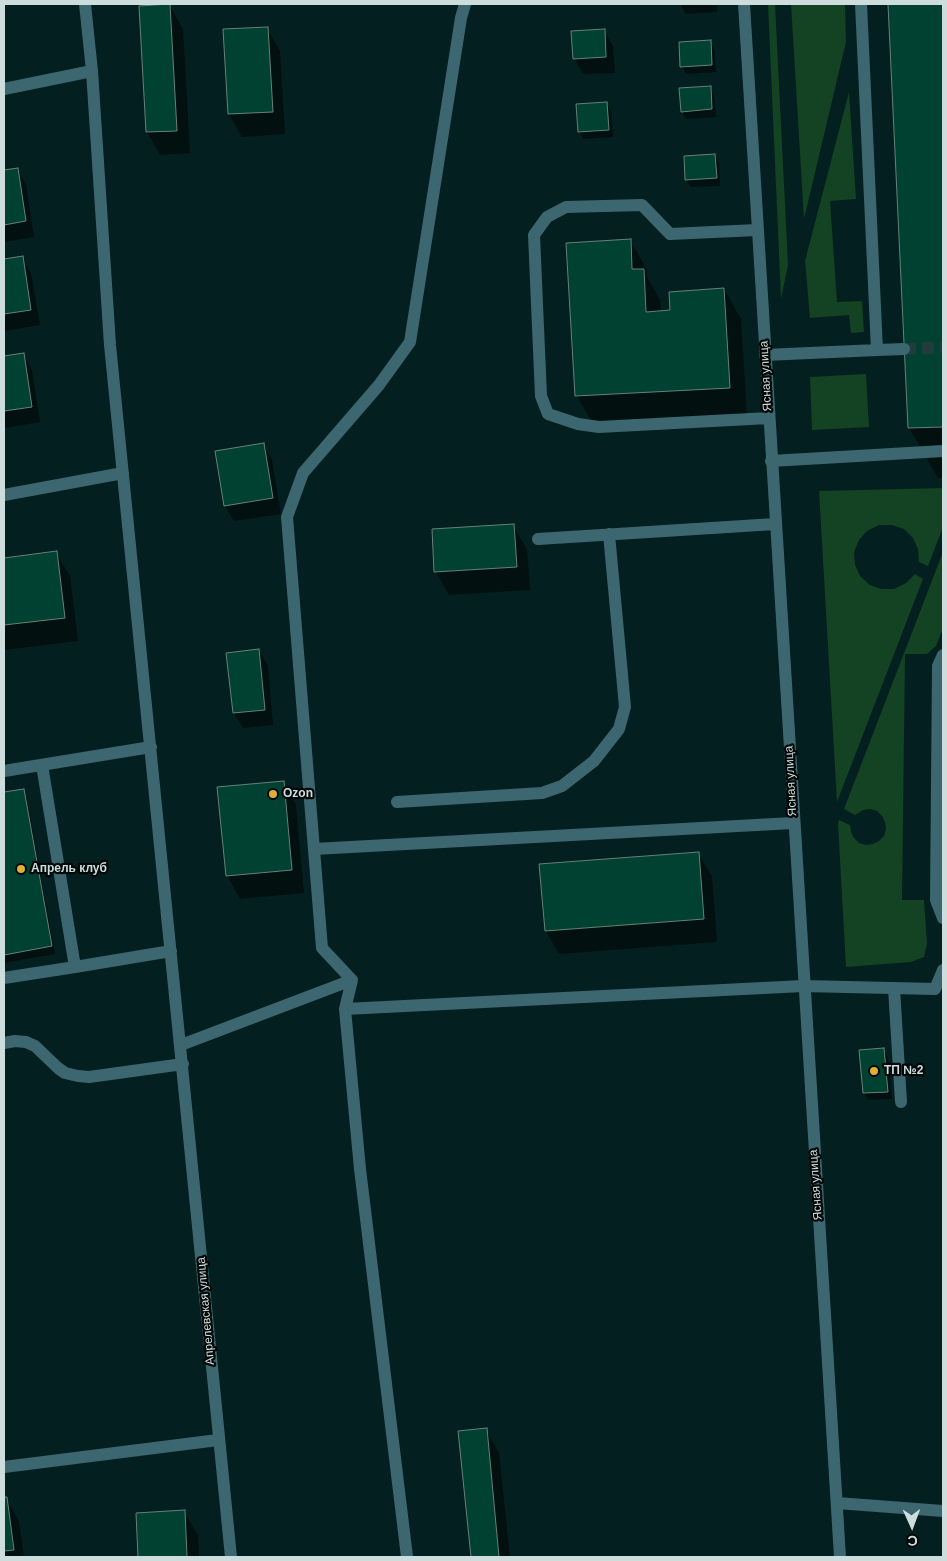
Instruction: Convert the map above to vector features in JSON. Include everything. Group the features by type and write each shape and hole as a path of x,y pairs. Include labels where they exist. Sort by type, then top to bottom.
{"street":[{"name":"Апрелевская улица","path":"85,4 92,71 110,345 231,1557"},
{"path":"352,980 322,948 287,517 303,473 380,385 410,342 461,18 465,4"},
{"name":"Ясная улица","path":"744,4 803,986 840,1557"},
{"path":"861,4 877,350"},
{"path":"4,89 92,71"},
{"path":"757,230 670,234 642,205 566,208 547,217 534,235 541,396 548,414 578,424 600,427 769,418"},
{"path":"765,354 904,349"},
{"path":"771,461 943,451"},
{"path":"4,495 123,473"},
{"path":"538,539 776,524"},
{"path":"397,802 542,793 562,786 594,761 619,729 625,707 609,534"},
{"path":"943,655 938,666 936,900 943,918"},
{"path":"4,771 151,747"},
{"path":"42,765 74,967"},
{"path":"314,850 793,823"},
{"path":"4,978 171,951"},
{"path":"345,1009 803,986 939,990 943,970"},
{"path":"352,980 345,1009 360,1169 407,1557"},
{"path":"181,1045 352,980"},
{"path":"894,988 901,1102"},
{"path":"4,1043 26,1042 35,1046 65,1073 78,1076 89,1077 183,1064"},
{"path":"4,1467 218,1440"},
{"path":"836,1503 943,1511"}],"green space":[{"path":"768,4 775,4 788,265 781,299"},
{"path":"791,4 845,4 846,42 804,219"},
{"path":"849,92 856,199 830,201 837,302 862,301 864,332 851,333 849,315 810,318 805,261"},
{"path":"866,374 869,427 812,430 810,377"},
{"path":"943,488 943,527 928,566 919,562 918,549 913,538 904,529 892,525 879,525 867,531 859,540 854,552 855,565 860,576 870,585 881,589 894,589 906,583 915,574 923,579 837,802 819,491"},
{"path":"943,552 943,628 936,646 927,654 905,654 902,900 924,900 927,944 924,957 911,962 846,967 838,824 839,820 850,825 854,838 859,843 866,845 879,841 884,836 885,822 877,811 863,810 855,815 844,809"}],"building":[{"path":"170,4 177,131 146,132 139,6"},
{"path":"888,4 943,4 943,427 908,428"},
{"path":"268,27 273,112 228,114 223,29"},
{"path":"605,29 606,57 573,59 571,31"},
{"path":"711,40 712,65 680,67 679,42"},
{"path":"711,86 712,109 681,112 679,88"},
{"path":"607,102 609,130 578,132 576,104"},
{"path":"715,154 717,178 685,180 684,156"},
{"path":"18,168 26,221 4,225 4,170"},
{"path":"631,239 632,269 644,269 646,312 670,310 669,292 724,288 730,388 575,396 566,243"},
{"path":"23,256 31,310 4,314 4,259"},
{"path":"24,353 32,407 4,411 4,356"},
{"path":"264,443 273,498 224,506 215,451"},
{"path":"514,524 517,567 434,572 432,529"},
{"path":"57,551 65,618 4,625 4,558"},
{"path":"259,649 265,710 233,713 226,653"},
{"path":"284,781 292,870 226,876 217,787"},
{"name":"Апрель клуб","path":"24,789 52,946 4,955 4,792"},
{"path":"699,852 704,919 545,931 539,864"},
{"name":"ТП №2","path":"884,1048 888,1092 863,1093 859,1050"},
{"path":"487,1428 499,1557 471,1557 458,1431"},
{"path":"4,1497 7,1497 14,1550 4,1551"},
{"path":"185,1510 187,1557 138,1557 136,1513"}],"tunnel":[{"path":"904,349 943,347"}],"place":[{"name":"Ozon","path":"273,794"},
{"name":"Апрель клуб","path":"21,869"},
{"name":"ТП №2","path":"874,1071"}]}
